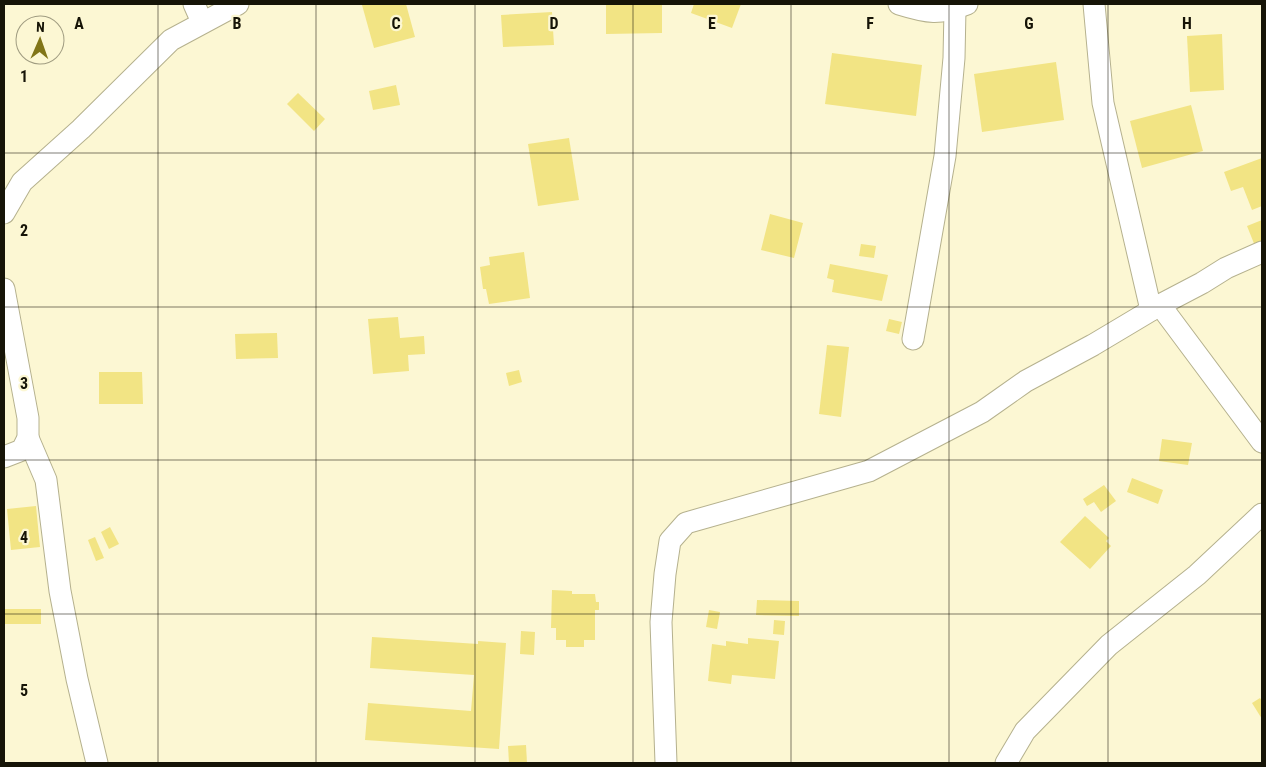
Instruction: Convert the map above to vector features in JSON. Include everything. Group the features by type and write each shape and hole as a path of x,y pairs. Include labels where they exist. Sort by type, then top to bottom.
{"street":[{"path":"4,212 22,182 81,129 198,13 238,4"},
{"path":"899,4 920,10 938,12 961,6 945,156 914,339"},
{"path":"1094,4 1102,103 1156,307 1262,442"},
{"path":"666,763 661,622 665,574 670,541 686,524 869,471 982,412 1026,381 1093,345 1156,307 1226,268 1262,252"},
{"path":"4,290 28,418 28,438 46,480 60,590 97,763"},
{"path":"4,457 22,450 28,438"},
{"path":"1006,763 1025,731 1109,645 1197,575 1262,514"}],"building":[{"path":"406,4 415,37 374,48 362,5"},
{"path":"606,4 662,4 662,33 606,34"},
{"path":"694,4 741,4 732,28 691,13"},
{"path":"552,12 554,45 503,47 501,15"},
{"path":"1222,34 1224,90 1190,92 1187,36"},
{"path":"832,53 922,65 916,116 825,104"},
{"path":"1056,62 1064,120 982,132 974,74"},
{"path":"396,85 400,105 373,110 369,91"},
{"path":"298,93 325,119 314,131 287,104"},
{"path":"1191,105 1203,151 1142,168 1130,121"},
{"path":"569,138 579,200 538,206 528,144"},
{"path":"1262,158 1262,206 1252,210 1243,187 1231,191 1224,172"},
{"path":"770,214 803,223 794,258 761,250"},
{"path":"1262,220 1262,244 1255,246 1247,226"},
{"path":"861,244 876,246 874,258 859,256"},
{"path":"524,252 530,298 489,304 486,289 483,289 480,267 490,265 489,257"},
{"path":"830,264 888,275 882,301 832,292 834,280 827,278"},
{"path":"398,317 400,338 424,336 425,354 408,355 409,371 373,374 368,319"},
{"path":"889,319 902,322 899,334 886,331"},
{"path":"277,333 278,358 236,359 235,334"},
{"path":"827,345 849,347 841,417 819,414"},
{"path":"519,370 522,382 509,386 506,373"},
{"path":"99,372 142,372 143,404 99,404"},
{"path":"1162,439 1192,443 1188,465 1159,461"},
{"path":"1132,478 1163,490 1158,504 1127,492"},
{"path":"1104,485 1116,501 1101,512 1094,502 1087,506 1083,499"},
{"path":"36,506 40,547 11,550 7,509"},
{"path":"1085,516 1109,538 1106,541 1111,546 1090,569 1060,542"},
{"path":"110,527 119,544 109,549 101,532"},
{"path":"95,537 104,558 96,561 88,540"},
{"path":"552,590 572,591 572,594 595,594 596,602 599,602 599,610 595,610 595,640 584,640 584,647 566,647 566,640 556,640 556,628 551,628"},
{"path":"757,600 799,601 799,616 756,615"},
{"path":"4,609 41,609 41,624 4,624"},
{"path":"709,610 720,612 717,629 706,627"},
{"path":"774,620 785,621 784,635 773,634"},
{"path":"521,631 535,632 534,655 520,654"},
{"path":"372,637 478,644 478,641 506,643 499,749 365,740 368,703 471,711 474,675 370,668"},
{"path":"748,638 779,641 775,679 732,675 731,684 708,681 712,644 726,646 726,641 748,644"},
{"path":"1260,698 1262,701 1262,719 1252,703"},
{"path":"526,745 527,763 509,763 508,746"}]}
